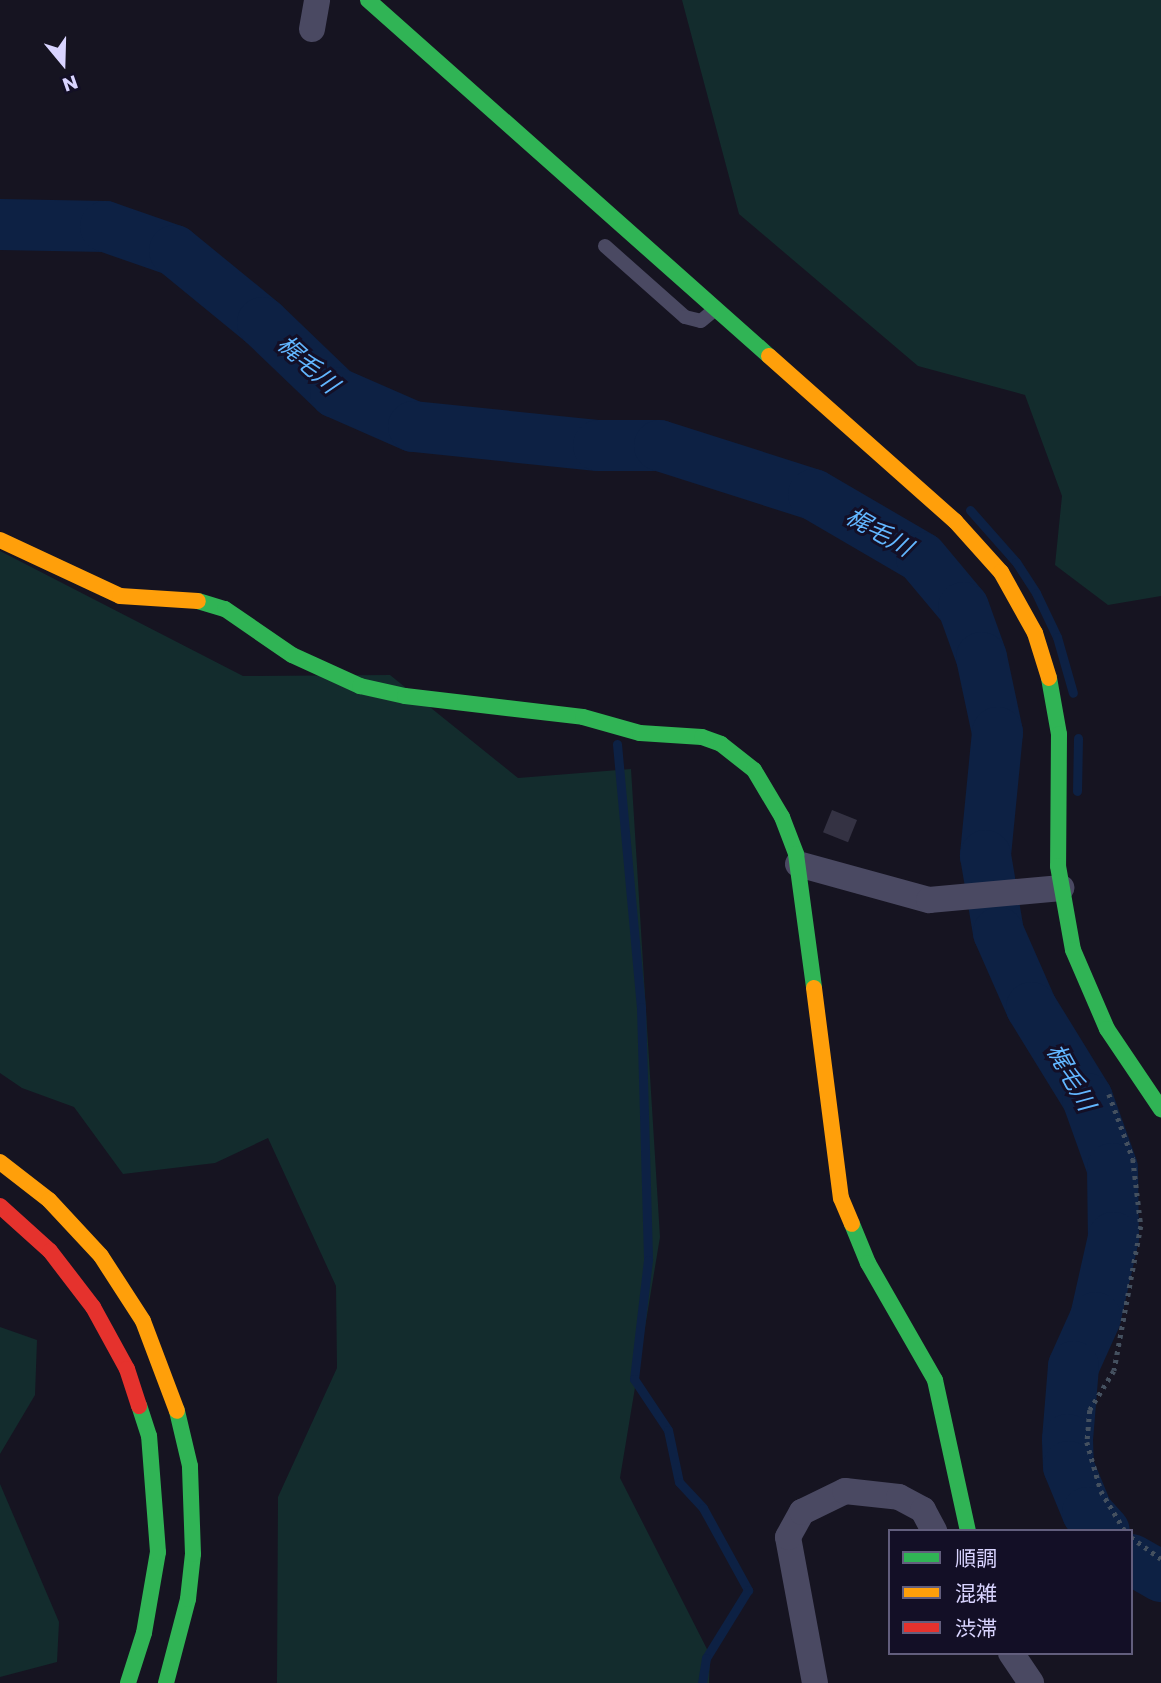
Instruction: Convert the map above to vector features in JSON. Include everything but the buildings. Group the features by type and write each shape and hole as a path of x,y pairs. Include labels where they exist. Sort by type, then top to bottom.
{"street":[{"path":"312,29 317,0"},
{"path":"368,0 955,521 1001,572 1035,633 1055,699 1061,888 1073,950 1088,991 1107,1030 1161,1109"},
{"path":"0,540 120,596 198,601 225,608 292,655 360,686 405,696 583,717 640,733 702,737 721,744 754,770 790,835 798,864 841,1198 868,1263 934,1380 946,1411 968,1529"},
{"path":"798,864 825,868 915,898 956,898 1061,888"},
{"path":"0,1162 49,1200 101,1256 143,1321 173,1391 190,1466 193,1555 181,1631 166,1683"},
{"path":"0,1206 50,1251 93,1307 127,1369 149,1436 157,1498 158,1552 145,1633 128,1683"},
{"path":"815,1683 788,1537 802,1513 845,1491 899,1497 923,1510 933,1529"},
{"path":"1012,1655 1031,1683"}],"lane":[{"path":"605,246 685,317 701,321 715,309"}],"path":[{"path":"1104,1081 1133,1159 1141,1226 1114,1371 1090,1410 1087,1442 1101,1491 1124,1529"},
{"path":"1133,1538 1161,1559"}],"green space":[{"path":"682,0 1161,0 1161,596 1108,605 1055,565 1062,496 1025,395 918,366 739,214"},
{"path":"0,551 243,676 390,675 518,778 631,769 660,1237 620,1478 710,1655 709,1683 277,1683 278,1497 337,1368 336,1286 268,1138 215,1163 123,1174 74,1107 22,1088 0,1073"},
{"path":"0,1327 37,1340 35,1395 0,1454"},
{"path":"0,1484 59,1622 57,1662 0,1677"}],"waterway":[{"name":"梶毛川","path":"0,224 105,226 174,250 262,322 335,392 413,426 598,445 659,445 813,494 921,557 963,607 981,657 997,732 985,855 998,932 1031,1007 1087,1098 1112,1168 1113,1237 1095,1317 1073,1366 1067,1439 1068,1466 1087,1512 1102,1529"},
{"path":"970,510 1016,562 1036,593 1057,637 1073,693"},
{"path":"1077,791 1078,738"},
{"path":"617,744 641,1007 648,1260 634,1379 668,1430 679,1482 703,1508 748,1590 706,1658 702,1683"},
{"name":"梶毛川","path":"1133,1560 1161,1576"}],"traffic: fast":[{"path":"368,0 769,356"},
{"path":"198,601 225,609 292,655 360,686 405,696 583,717 640,733 702,737 721,744 754,770 782,817 796,854 814,988"},
{"path":"1049,678 1059,734 1058,866 1073,950 1107,1029 1161,1109"},
{"path":"852,1224 868,1263 935,1380 968,1529"},
{"path":"128,1683 144,1633 158,1552 149,1436 139,1406"},
{"path":"166,1683 188,1599 193,1554 190,1466 177,1411"}],"traffic: slow":[{"path":"769,356 955,521 1001,572 1035,633 1049,678"},
{"path":"0,540 120,596 198,601"},
{"path":"814,988 841,1198 852,1224"},
{"path":"0,1162 49,1200 101,1256 143,1321 177,1411"}],"traffic: jam":[{"path":"0,1206 50,1251 93,1307 127,1369 139,1406"}]}
